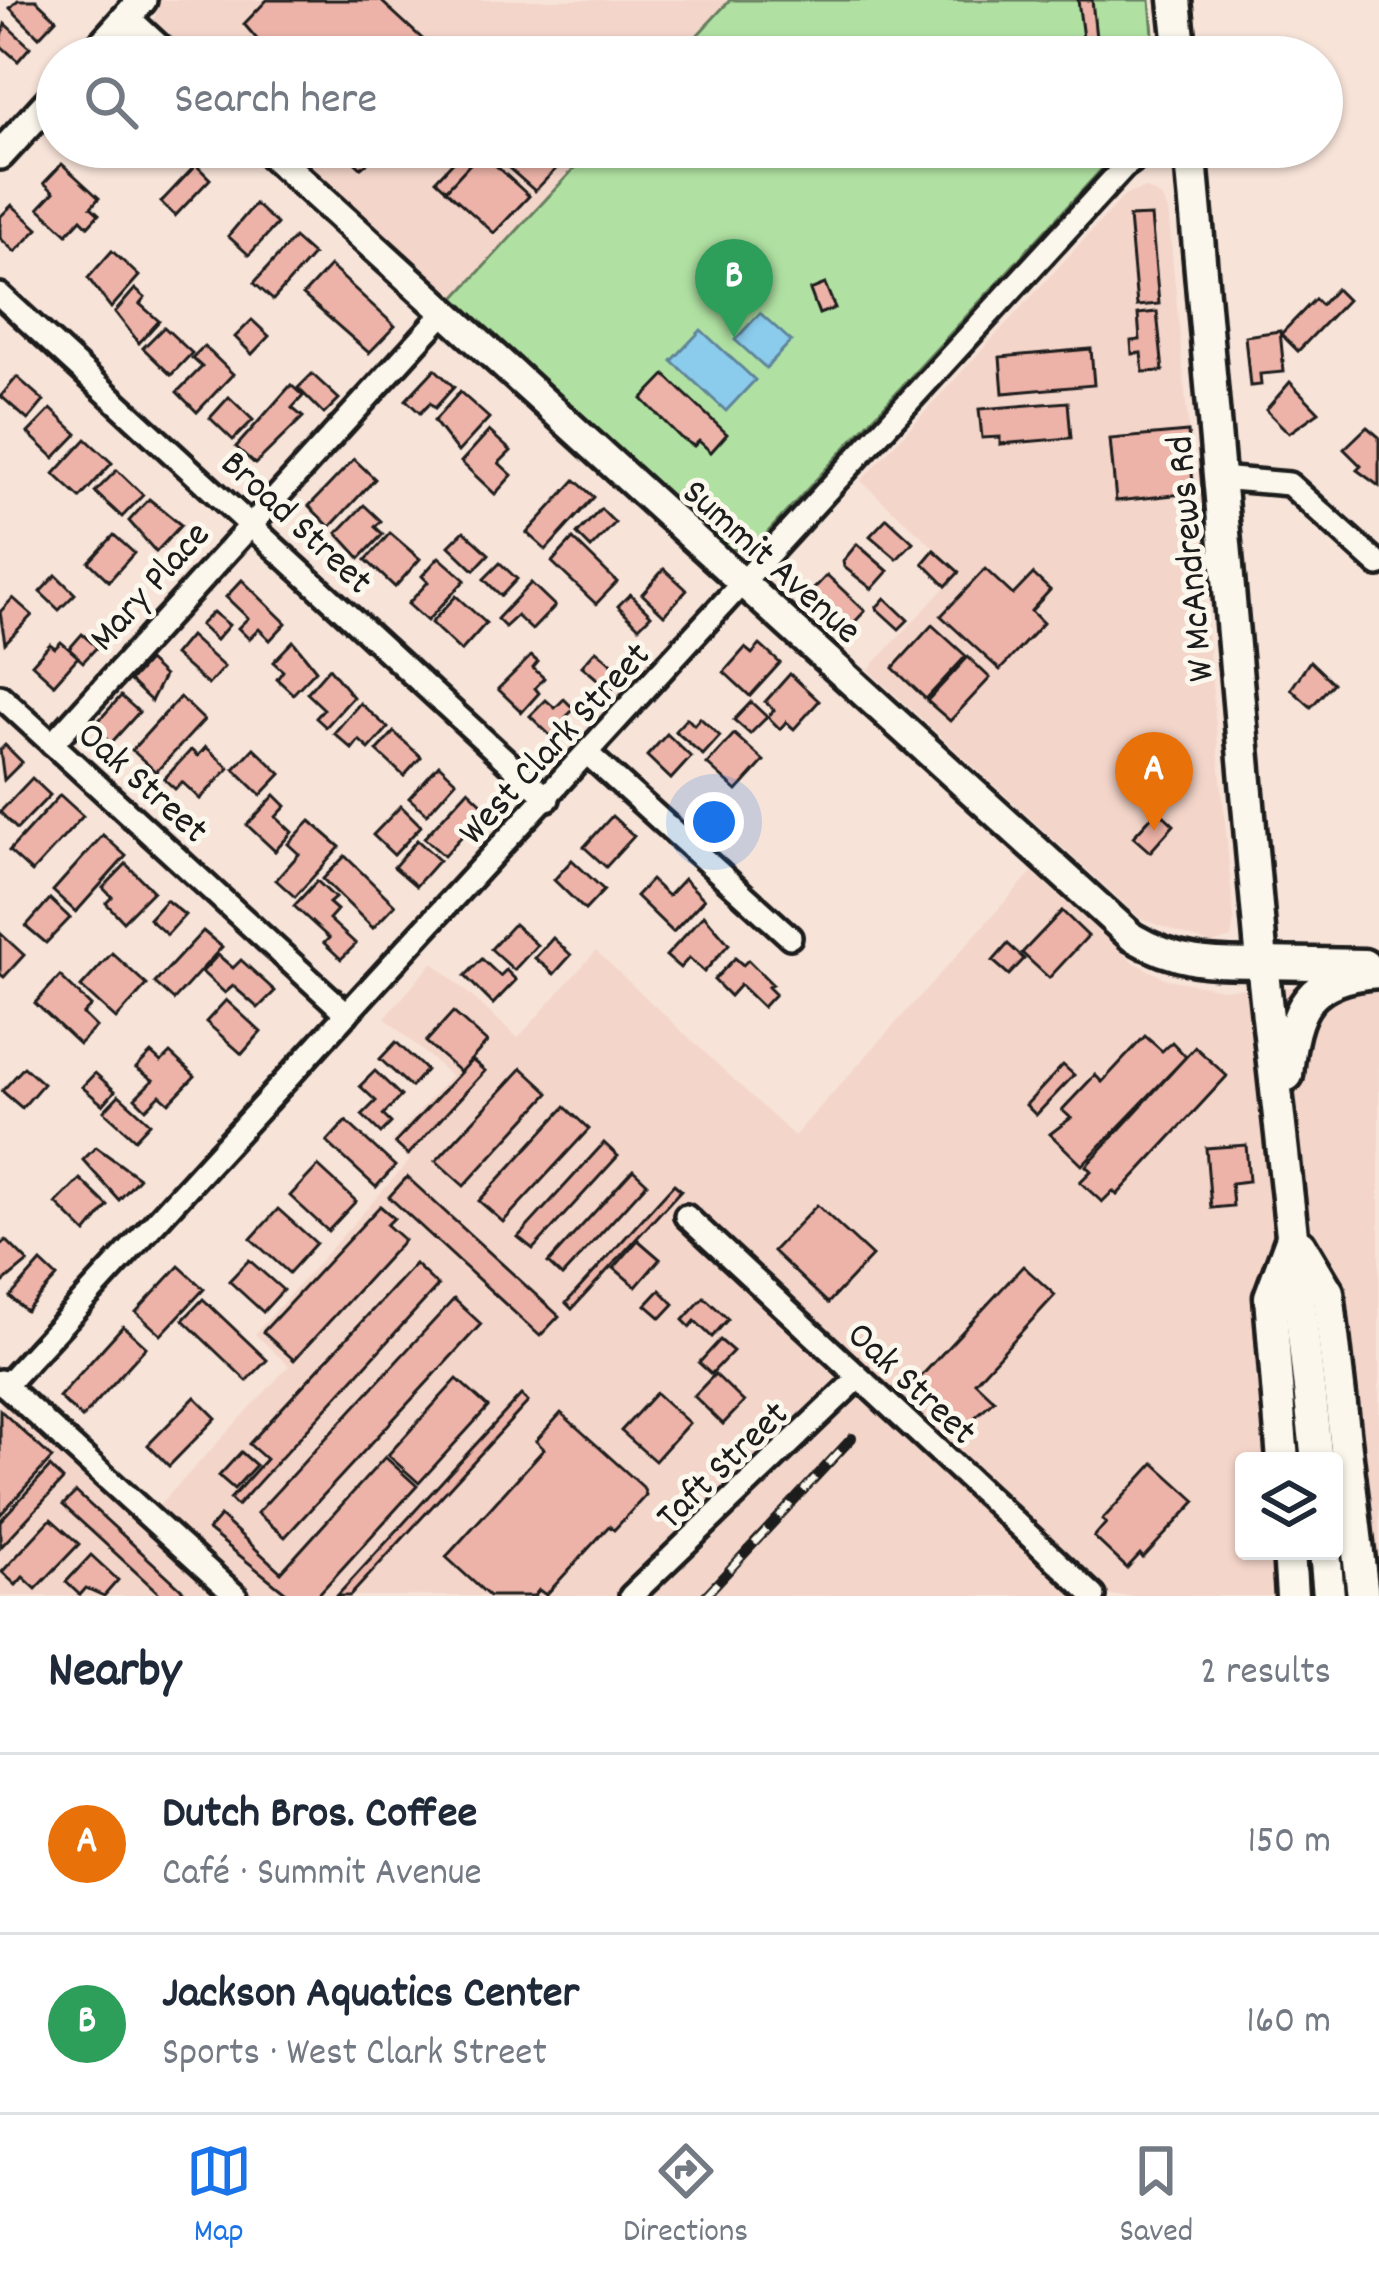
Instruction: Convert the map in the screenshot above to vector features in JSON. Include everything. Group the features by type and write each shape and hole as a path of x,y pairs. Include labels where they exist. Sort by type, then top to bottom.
{"main road":[{"path":"1175,0 1179,36"},
{"name":"W McAndrews Rd","path":"1192,168 1282,1141"},
{"path":"1262,963 1334,961 1379,969"},
{"path":"1316,1452 1282,1141 1291,1036 1309,999 1336,978 1379,969"},
{"path":"1282,1452 1270,1297 1294,1234"},
{"path":"1294,1234 1328,1292 1363,1596"},
{"path":"1290,1560 1292,1596"},
{"path":"1326,1560 1328,1596"}],"street":[{"path":"110,36 134,9 153,36"},
{"path":"0,154 36,115"},
{"name":"Summit Avenue","path":"287,168 1132,937 1167,957 1189,962 1262,963"},
{"name":"West Clark Street","path":"3,1383 589,755 1123,168"},
{"name":"Broad Street","path":"0,296 548,799"},
{"name":"Mary Place","path":"52,744 443,314"},
{"path":"1219,478 1289,484 1379,565"},
{"name":"Oak Street","path":"0,696 347,1014"},
{"path":"589,755 790,937"},
{"name":"Oak Street","path":"686,1216 1094,1596"},
{"name":"Taft Street","path":"631,1596 857,1378"},
{"path":"3,1383 236,1596"}],"shaded area":[{"path":"160,0 730,0 697,36 171,36 154,20"},
{"path":"314,168 575,168 455,298"},
{"path":"1145,188 1160,196 1168,210 1234,920 1231,938 1212,944 1141,919 868,670 960,571 861,481 1125,195"},
{"path":"1032,872 1133,962 1166,979 1222,989 1345,986 1379,991 1379,1596 0,1596 0,1397 140,1526 289,1366 255,1334 410,1160 391,1142 451,1076 385,1018 433,962 518,1038 596,951 794,1136"}],"green space":[{"path":"730,0 1150,0 1153,36 697,36"},
{"path":"575,168 1103,168 755,546 730,550 455,298"}],"water":[{"path":"760,313 791,341 766,368 735,340"},
{"path":"701,330 755,380 726,411 672,361"}],"building":[{"path":"18,0 36,0 56,19 38,36 10,8"},
{"path":"267,0 380,0 419,36 254,36 244,24"},
{"path":"1078,0 1092,0 1096,36 1083,36"},
{"path":"5,24 30,47 18,61 0,45"},
{"path":"58,168 66,168 99,198 91,207 99,214 88,226 81,219 67,234 39,208 54,192 44,183"},
{"path":"193,168 210,179 175,216 161,202"},
{"path":"447,168 467,168 447,190 436,180"},
{"path":"466,168 498,168 529,196 494,233 446,190"},
{"path":"509,168 557,168 535,191"},
{"path":"255,204 277,224 249,255 228,236"},
{"path":"12,205 38,229 15,252 0,238 0,217"},
{"path":"1151,216 1159,304 1137,306 1129,217"},
{"path":"294,238 313,255 273,300 254,283"},
{"path":"112,251 139,276 111,308 88,278"},
{"path":"330,266 395,326 369,353 303,295"},
{"path":"825,284 835,308 819,314 810,290"},
{"path":"135,289 145,298 140,304 159,321 139,343 115,312"},
{"path":"1336,289 1347,300 1298,351 1281,334 1315,299 1321,305"},
{"path":"1157,312 1163,371 1143,372 1141,353 1132,354 1131,341 1140,340 1138,314"},
{"path":"252,320 269,336 252,354 235,337"},
{"path":"164,327 192,353 171,375 143,348"},
{"path":"1280,331 1284,372 1260,374 1261,385 1250,386 1245,336"},
{"path":"204,346 233,374 197,412 177,392 202,367 192,358"},
{"path":"1091,349 1094,385 1003,393 1000,357"},
{"path":"435,369 454,387 435,408 430,403 420,413 406,400"},
{"path":"312,374 339,399 324,414 298,388"},
{"path":"665,375 727,434 711,452 699,441 694,446 681,438 642,399"},
{"path":"17,377 44,401 28,420 1,396"},
{"path":"1290,382 1319,412 1289,433 1266,410"},
{"path":"291,385 303,396 292,408 303,417 255,464 236,447"},
{"path":"460,392 489,418 458,452 434,421"},
{"path":"229,397 253,420 233,440 210,418"},
{"path":"1068,402 1071,438 1000,444 1000,437 982,438 979,409"},
{"path":"51,409 77,434 54,458 28,433"},
{"path":"1367,427 1379,437 1379,486 1357,470 1361,466 1344,449"},
{"path":"489,431 511,451 499,463 512,475 495,494 461,462"},
{"path":"1188,432 1194,493 1116,501 1110,439"},
{"path":"86,439 112,463 80,498 54,474"},
{"path":"354,459 375,479 330,527 309,506"},
{"path":"117,470 143,495 122,517 95,492"},
{"path":"575,480 594,497 546,550 527,533"},
{"path":"149,499 181,525 156,552 129,521"},
{"path":"364,505 381,521 375,527 383,534 360,558 337,533"},
{"path":"601,509 615,523 591,548 577,534"},
{"path":"887,518 913,542 897,559 870,536"},
{"path":"464,531 489,554 474,570 449,546"},
{"path":"390,533 420,559 395,587 366,560"},
{"path":"114,535 134,553 109,581 89,562"},
{"path":"573,539 617,582 596,604 552,562"},
{"path":"857,544 888,571 872,589 844,567 843,561"},
{"path":"934,550 959,572 946,586 923,563"},
{"path":"439,557 465,580 427,621 408,604 428,582 422,576"},
{"path":"500,563 517,579 501,596 484,579"},
{"path":"664,569 687,590 664,615 642,594"},
{"path":"985,569 1013,595 1033,574 1050,590 1031,611 1043,623 1000,670 941,616"},
{"path":"56,575 75,594 59,610 40,592"},
{"path":"827,575 865,611 848,629 809,594"},
{"path":"242,580 286,623 270,640 259,629 249,639 238,628 248,618 226,597"},
{"path":"531,583 555,606 532,630 517,616 505,627 497,619"},
{"path":"630,594 651,615 639,627 618,606"},
{"path":"456,596 486,623 461,651 431,623"},
{"path":"13,598 32,615 5,643 0,612"},
{"path":"885,598 908,620 899,629 876,608"},
{"path":"213,612 229,625 216,640 200,625"},
{"path":"932,625 966,656 926,699 893,668"},
{"path":"82,634 97,647 83,662 69,649"},
{"path":"190,636 224,667 208,685 174,655"},
{"path":"293,641 316,670 293,694 277,679 283,671 273,662"},
{"path":"61,642 78,657 54,684 32,664 50,644 55,648"},
{"path":"760,645 780,663 750,696 724,672 745,648 752,654"},
{"path":"596,650 625,675 611,691 582,666"},
{"path":"531,656 538,662 533,668 544,678 535,688 539,693 522,712 498,689"},
{"path":"968,657 990,678 950,721 927,701"},
{"path":"148,661 164,676 151,701 130,681"},
{"path":"1310,661 1333,683 1311,707 1291,689"},
{"path":"329,668 353,697 326,727 316,718 324,709 307,693"},
{"path":"790,674 819,701 794,729 786,722 780,729 768,717 774,710 765,702"},
{"path":"121,696 139,712 111,743 93,727"},
{"path":"180,697 204,720 156,772 132,750"},
{"path":"564,699 574,709 566,717 571,723 555,740 530,716 546,700 555,708"},
{"path":"751,702 767,717 750,734 734,720"},
{"path":"360,703 388,728 369,749 359,740 352,749 334,733"},
{"path":"687,718 694,725 700,718 720,736 703,755 675,731"},
{"path":"394,732 421,757 404,776 377,751"},
{"path":"667,734 691,757 671,779 647,756"},
{"path":"734,734 764,761 737,791 707,764"},
{"path":"5,745 22,762 4,780 0,750"},
{"path":"206,747 229,768 200,799 182,782 175,789 164,779 191,750 198,756"},
{"path":"254,748 281,774 261,795 234,769"},
{"path":"439,765 456,781 427,814 409,798"},
{"path":"32,778 50,795 17,829 0,812"},
{"path":"468,790 487,808 444,856 424,838"},
{"path":"60,795 83,816 32,872 9,851"},
{"path":"275,795 286,806 276,817 292,832 275,851 247,825"},
{"path":"401,806 421,826 394,855 373,835"},
{"path":"1158,810 1174,825 1150,852 1133,837"},
{"path":"612,816 634,836 606,867 584,847"},
{"path":"310,821 340,847 295,897 276,880 299,854 288,844"},
{"path":"103,835 126,856 76,912 53,891"},
{"path":"417,840 439,860 416,886 394,867"},
{"path":"345,856 395,905 373,928 323,879"},
{"path":"572,860 604,890 585,910 554,880"},
{"path":"126,864 153,891 123,921 106,903 112,897 103,888"},
{"path":"684,879 704,899 673,932 636,896 651,880 668,896"},
{"path":"317,881 335,898 329,903 337,910 329,919 356,944 341,959 324,943 329,938 294,906"},
{"path":"50,899 70,918 46,943 26,926"},
{"path":"166,900 185,915 167,935 149,919"},
{"path":"1062,911 1088,936 1049,978 1022,953"},
{"path":"704,915 729,944 704,972 689,958 680,968 666,956"},
{"path":"514,924 537,945 514,970 491,949"},
{"path":"203,931 222,947 174,1000 155,983"},
{"path":"0,933 24,955 4,977 0,974"},
{"path":"553,938 571,955 554,974 535,958"},
{"path":"1008,944 1024,959 1009,975 993,961"},
{"path":"112,953 147,985 116,1019 81,987"},
{"path":"218,955 233,968 241,960 275,991 258,1008 233,986 225,993 202,972"},
{"path":"735,958 743,965 748,960 772,984 768,987 775,994 763,1007 740,985 730,996 714,980"},
{"path":"482,959 500,976 506,970 516,980 493,1004 465,976"},
{"path":"60,976 91,1006 83,1014 96,1027 79,1044 35,1003"},
{"path":"226,1000 261,1032 242,1054 206,1022"},
{"path":"453,1012 487,1042 460,1072 426,1042"},
{"path":"1145,1036 1162,1051 1172,1042 1186,1057 1082,1165 1050,1134 1071,1118 1062,1110 1095,1075 1102,1082"},
{"path":"396,1042 426,1070 411,1087 380,1059"},
{"path":"1195,1047 1227,1076 1117,1195 1113,1191 1102,1202 1080,1182 1091,1171 1086,1166"},
{"path":"151,1053 161,1062 170,1053 195,1076 169,1103 160,1095 146,1109 135,1098 153,1080 136,1068"},
{"path":"472,1060 485,1071 408,1155 395,1143"},
{"path":"1063,1065 1074,1075 1036,1115 1026,1105"},
{"path":"24,1067 43,1084 22,1108 2,1091"},
{"path":"522,1068 549,1093 464,1186 436,1161"},
{"path":"375,1071 401,1096 383,1115 391,1123 381,1133 362,1115 376,1101 360,1086"},
{"path":"95,1073 115,1091 103,1105 82,1087"},
{"path":"119,1095 150,1123 135,1139 104,1111"},
{"path":"565,1107 589,1129 503,1222 479,1201"},
{"path":"346,1121 395,1166 376,1187 327,1142"},
{"path":"604,1143 618,1156 533,1249 518,1237"},
{"path":"1246,1145 1249,1181 1231,1183 1233,1206 1211,1208 1206,1148"},
{"path":"96,1147 139,1178 119,1200 83,1160"},
{"path":"318,1166 356,1201 328,1231 290,1196"},
{"path":"633,1170 647,1183 562,1276 548,1263"},
{"path":"407,1177 559,1316 540,1336 389,1197"},
{"path":"80,1179 108,1206 86,1233 56,1203"},
{"path":"674,1184 681,1190 572,1309 566,1303"},
{"path":"817,1205 872,1256 828,1303 773,1251"},
{"path":"380,1206 394,1218 387,1225 404,1240 294,1360 263,1332"},
{"path":"278,1209 316,1243 289,1273 251,1239"},
{"path":"6,1240 28,1262 0,1285 0,1246"},
{"path":"638,1240 660,1259 636,1287 614,1268"},
{"path":"249,1260 283,1290 263,1312 229,1281"},
{"path":"41,1262 57,1277 26,1311 10,1297"},
{"path":"415,1264 438,1286 237,1506 230,1499 266,1459 249,1444"},
{"path":"179,1266 204,1289 161,1335 136,1312"},
{"path":"1023,1266 1055,1295 975,1382 994,1400 962,1429 914,1384"},
{"path":"660,1290 674,1304 661,1318 646,1305"},
{"path":"704,1297 728,1319 712,1337 695,1321 690,1327 683,1320"},
{"path":"203,1299 267,1360 247,1381 183,1320"},
{"path":"454,1299 481,1324 285,1537 257,1513"},
{"path":"123,1326 146,1347 82,1418 59,1397"},
{"path":"720,1340 733,1351 711,1374 699,1363"},
{"path":"715,1374 744,1402 723,1424 694,1396"},
{"path":"457,1379 488,1407 419,1483 388,1455"},
{"path":"656,1393 689,1423 655,1461 621,1431"},
{"path":"521,1395 528,1402 350,1596 337,1596"},
{"path":"195,1397 216,1418 169,1466 148,1445"},
{"path":"0,1410 52,1458 0,1515"},
{"path":"561,1413 643,1487 646,1495 614,1530 609,1526 546,1595 539,1590 534,1596 489,1596 446,1557 544,1449 536,1441"},
{"path":"241,1452 256,1465 234,1489 219,1476"},
{"path":"385,1457 417,1486 317,1596 290,1596 208,1530 220,1516 281,1572"},
{"path":"1154,1463 1196,1501 1143,1558 1140,1554 1127,1568 1094,1537 1106,1523 1102,1520"},
{"path":"50,1467 63,1480 0,1548 0,1521"},
{"path":"76,1492 189,1596 162,1596 63,1505"},
{"path":"51,1519 79,1544 36,1589 23,1577 16,1585 2,1572"},
{"path":"91,1555 118,1580 104,1596 86,1588 80,1595 66,1582"}],"railway":[{"path":"705,1596 852,1438"}],"place":[{"name":"Jackson Aquatics Center","path":"734,338"},
{"name":"Dutch Bros. Coffee","path":"1154,831"}]}
